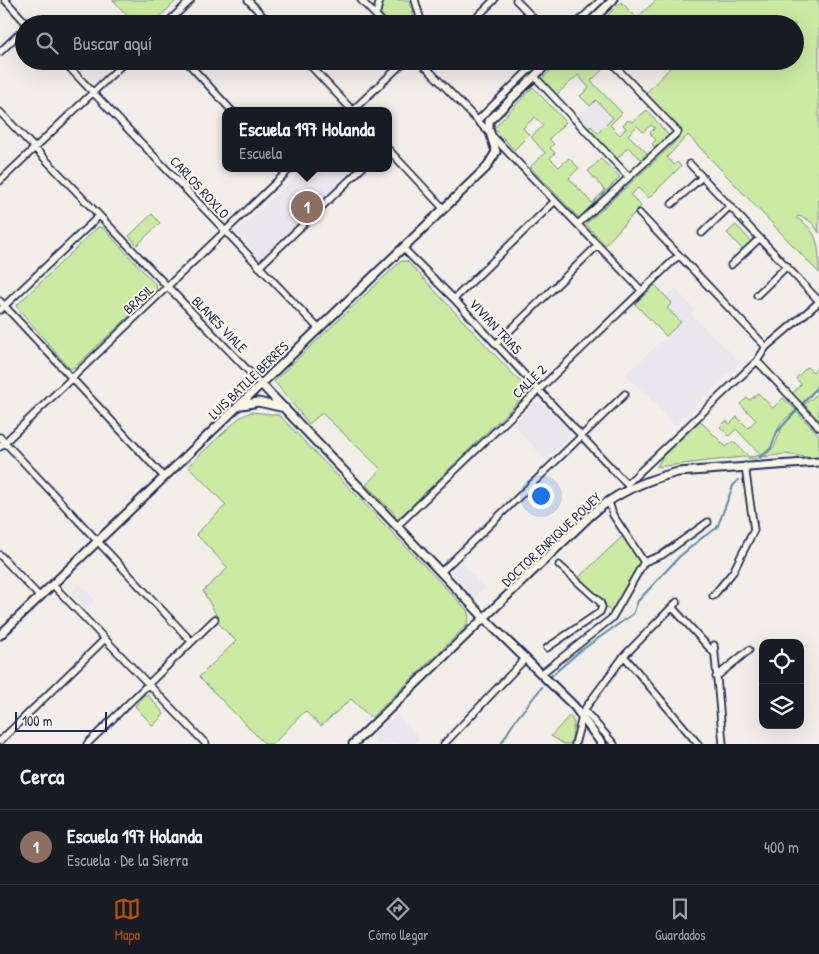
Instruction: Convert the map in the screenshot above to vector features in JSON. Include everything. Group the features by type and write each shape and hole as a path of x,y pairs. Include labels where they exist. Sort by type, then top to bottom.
{"street":[{"path":"5,0 19,15"},
{"path":"175,15 191,0"},
{"path":"248,0 262,15"},
{"path":"361,0 376,15"},
{"path":"376,15 380,0"},
{"path":"414,0 419,15"},
{"path":"479,15 494,0"},
{"path":"516,0 530,15"},
{"path":"585,15 601,0"},
{"path":"597,15 613,0"},
{"path":"0,52 15,38"},
{"name":"CARLOS ROXLO","path":"72,70 319,329"},
{"path":"0,181 116,70"},
{"path":"194,70 228,107"},
{"path":"314,70 349,107"},
{"path":"357,107 396,70"},
{"path":"428,70 641,290"},
{"path":"478,120 529,70"},
{"path":"491,135 489,121 542,70"},
{"path":"578,224 678,132 619,70"},
{"path":"535,77 628,176"},
{"name":"BLANES VIALE","path":"0,112 485,618 541,674 583,712 602,744"},
{"name":"LUIS BATLLE BERRES","path":"0,636 444,209 494,157 496,148 491,135"},
{"path":"392,153 444,209"},
{"path":"629,486 757,361 766,347 819,302 690,164"},
{"name":"BRASIL","path":"0,447 168,288 285,172"},
{"path":"259,267 358,172"},
{"path":"672,204 702,176"},
{"path":"454,299 555,201"},
{"path":"702,233 730,206"},
{"path":"640,213 766,347"},
{"path":"98,216 1,306 164,477"},
{"path":"731,265 760,238"},
{"path":"496,344 598,245"},
{"name":"VIVIAN TRIAS","path":"403,248 454,299 629,486"},
{"name":"CALLE 2","path":"397,526 679,255"},
{"path":"757,295 787,266"},
{"path":"757,361 819,427"},
{"path":"441,572 625,394"},
{"path":"241,405 265,403 286,409"},
{"path":"0,437 191,641"},
{"name":"DOCTOR ENRIQUE POUEY","path":"353,744 609,502 629,486 678,472 819,462"},
{"path":"713,596 733,572 754,530 745,466"},
{"path":"609,502 613,515 644,562"},
{"path":"541,674 612,618 644,562 662,555 708,522"},
{"path":"0,555 40,597"},
{"path":"547,648 600,612 602,607 600,602 559,565"},
{"path":"53,585 203,743"},
{"path":"575,744 583,712 624,656 677,602"},
{"path":"672,607 714,653"},
{"path":"87,744 216,618"},
{"path":"0,741 105,639"},
{"path":"714,645 723,744"},
{"path":"716,677 749,650"},
{"path":"624,656 698,744"},
{"path":"444,744 526,658"},
{"path":"583,712 614,744"}],"shaded area":[{"path":"596,100 613,118 598,133 588,129 577,118"},
{"path":"301,172 353,172 263,257 260,257 236,232"},
{"path":"675,288 695,310 691,314 740,362 675,426 626,374 681,323 667,308 672,303 666,297"},
{"path":"536,401 541,402 569,432 568,438 546,460 513,425"},
{"path":"461,562 485,588 474,598 451,572"},
{"path":"79,583 95,600 86,609 70,592"},
{"path":"396,714 420,738 413,744 376,744 371,737"}],"green space":[{"path":"113,0 177,0 161,15 127,15"},
{"path":"384,0 409,0 413,15 382,15 380,13"},
{"path":"656,0 819,0 819,233 808,220 798,216 796,218 809,228 816,240 819,255 819,273 688,135 667,157 674,165 677,162 681,166 649,198 638,188 631,195 641,206 605,245 586,224 672,145 680,135 680,131 637,86 647,92 668,70 804,70 804,15 640,15"},
{"path":"621,2 634,15 608,15"},
{"path":"551,70 602,70 591,81 622,113 610,125 620,135 626,128 623,125 628,120 632,122 647,110 669,136 656,148 652,144 656,140 650,133 655,128 651,125 643,132 637,126 628,135 647,153 641,159 628,147 617,159 588,129 591,126 598,133 613,118 596,100 590,106 580,96 589,88 578,75 556,95 541,80"},
{"path":"533,87 566,122 549,139 554,144 550,148 555,153 550,158 559,167 569,158 579,168 569,178 592,203 605,190 588,171 601,159 620,177 579,218 530,167 545,153 531,137 543,126 535,117 523,128 529,135 514,150 494,128"},
{"path":"152,214 160,223 137,245 129,236"},
{"path":"736,225 753,243 745,252 727,233"},
{"path":"98,227 103,228 156,285 157,290 75,367 70,369 16,306"},
{"path":"401,261 407,261 527,389 526,394 398,517 366,485 381,469 322,413 309,424 274,381"},
{"path":"655,285 672,303 667,308 681,322 666,336 635,304"},
{"path":"819,366 818,381 800,406 790,396 801,384 796,378 807,367 813,372"},
{"path":"819,389 819,428 801,407 814,397"},
{"path":"758,393 773,408 783,398 796,410 780,424 770,449 756,459 742,457 657,467 662,457 700,421 726,447 733,441 749,457 761,455 736,429 729,436 720,427 726,421 730,424 737,417 748,428 756,420 740,404 747,398 750,400"},
{"path":"251,412 279,415 467,610 469,618 466,626 371,718 351,699 321,726 305,711 273,744 265,744 199,677 236,641 216,621 218,618 203,591 228,568 196,534 226,505 188,466 239,418"},
{"path":"797,412 819,435 819,459 785,454 764,457 774,447 783,425"},
{"path":"624,535 641,562 613,614 578,578"},
{"path":"144,695 148,695 164,714 153,726 135,706"},
{"path":"570,715 574,723 571,744 564,744 551,736"}],"waterway":[{"path":"802,405 819,385"},
{"path":"760,458 771,448 777,432 798,409"},
{"path":"550,677 580,651 633,614 638,601 679,557 717,528 733,486 738,480"},
{"path":"501,744 514,722 542,687"}],"place":[{"name":"Escuela 197 Holanda","path":"307,207"}]}
